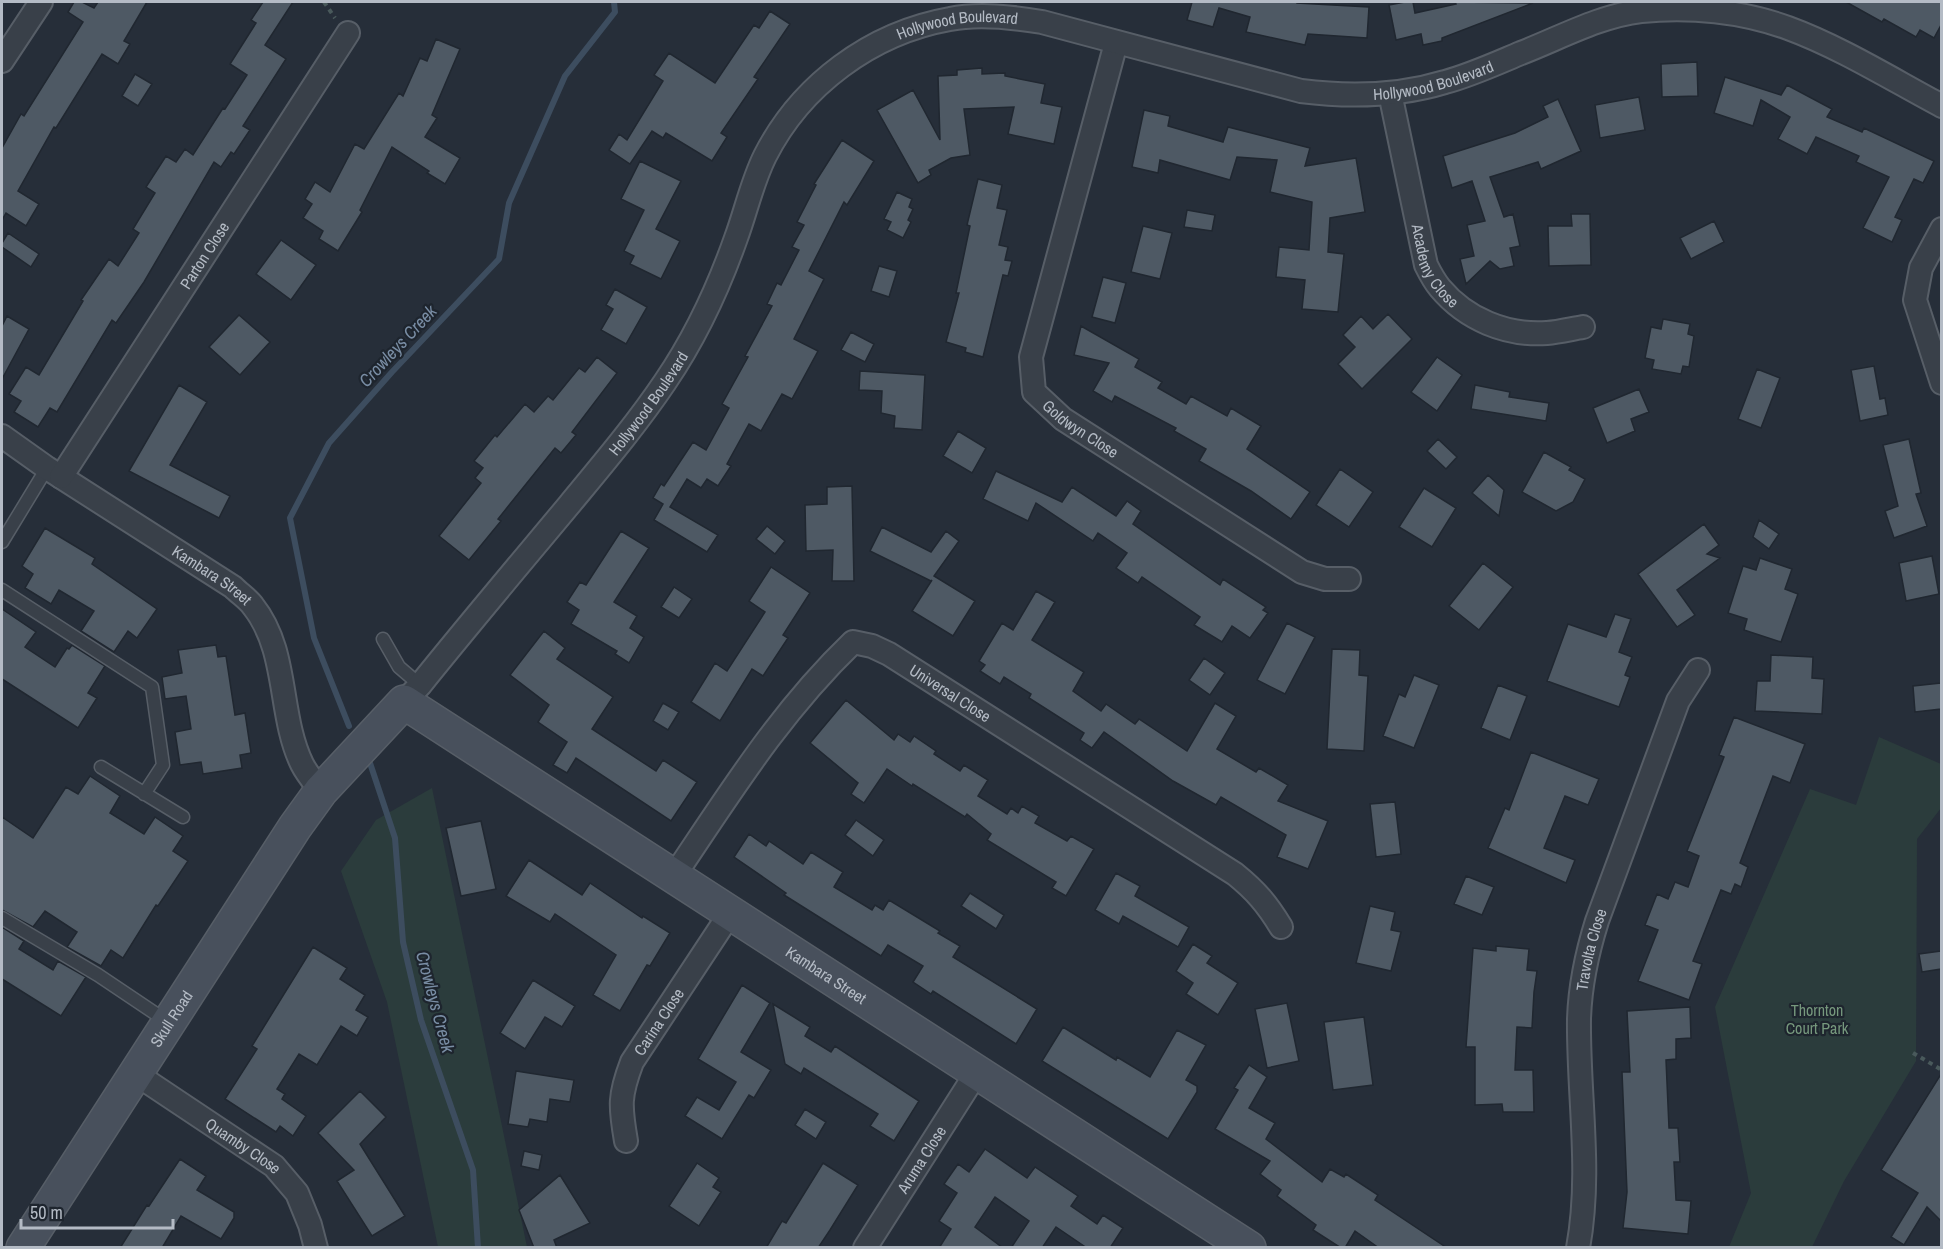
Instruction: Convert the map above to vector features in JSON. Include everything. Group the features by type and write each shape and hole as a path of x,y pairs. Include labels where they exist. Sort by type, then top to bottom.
{"street":[{"path":"2,61 40,2"},
{"name":"Hollywood Boulevard","path":"321,790 412,693 648,408 697,328 715,292 736,238 755,176 777,134 820,83 875,43 914,28 951,18 1012,17 1042,22 1301,91 1323,94 1390,93 1445,82 1601,20 1640,11 1726,12 1789,28 1941,106"},
{"name":"Parton Close","path":"54,473 348,33"},
{"name":"Goldwyn Close","path":"1116,43 1031,357 1034,392 1063,419 1302,572 1325,579 1349,579"},
{"name":"Academy Close","path":"1390,93 1426,265 1439,287 1458,306 1489,325 1519,332 1546,333 1583,327"},
{"path":"1941,229 1921,268 1915,300 1941,383"},
{"name":"Kambara Street","path":"2,436 54,473 233,587 253,606 267,628 276,656 293,738 301,762 308,776 321,790"},
{"name":"Universal Close","path":"674,876 764,742 813,682 853,642 872,646 889,654 1235,874 1252,887 1266,903 1281,927"},
{"name":"Travolta Close","path":"1578,1248 1584,1189 1579,1019 1581,988 1588,951 1678,700 1698,670"},
{"name":"Kambara Street","path":"412,693 674,876 977,1072 1231,1243"},
{"name":"Skull Road","path":"23,1248 268,867 321,790"},
{"name":"Carina Close","path":"626,1141 621,1111 622,1087 632,1062 731,912"},
{"name":"Aruma Close","path":"865,1248 977,1072"},
{"name":"Quamby Close","path":"136,1074 274,1166 297,1193 310,1225 316,1248"}],"lane":[{"path":"2,542 54,473"},
{"path":"2,590 152,687 163,765 144,794"},
{"path":"383,639 412,693"},
{"path":"101,767 183,817"},
{"path":"2,918 98,975 169,1023"}],"path":[{"path":"1913,1053 1941,1070"}],"green space":[{"name":"Thornton Court Park","path":"1879,737 1941,764 1941,808 1917,839 1916,1061 1844,1181 1812,1247 1729,1247 1751,1193 1715,1007 1810,789 1856,805"},
{"path":"432,788 527,1247 438,1247 387,1002 341,871 376,820"}],"building":[{"path":"74,2 82,2 94,8 98,2 147,2 124,41 130,44 118,64 102,54 56,128 54,127 18,191 39,204 26,226 6,213 2,220 2,148 21,114 24,116 83,22 68,12"},
{"path":"263,2 293,2 265,45 286,59 243,126 250,130 234,154 231,152 221,167 214,162 144,282 116,323 112,320 57,412 50,408 38,427 14,412 21,401 9,394 26,367 39,375 83,301 81,300 109,259 118,266 139,233 133,229 155,193 146,187 166,156 176,162 185,149 193,155 223,108 225,109 247,75 230,64 256,23 251,20"},
{"path":"1192,2 1297,2 1369,7 1367,38 1308,34 1305,45 1246,32 1250,17 1219,8 1213,27 1187,20"},
{"path":"1413,2 1415,13 1456,4 1455,2 1533,3 1442,38 1442,41 1423,45 1421,34 1396,40 1389,5"},
{"path":"1846,2 1941,2 1941,25 1934,38 1920,30 1916,37"},
{"path":"770,11 790,24 754,77 758,79 721,133 727,137 712,161 666,133 663,138 652,131 630,164 609,150 619,134 627,140 663,81 654,75 669,53 715,83 754,25 759,28"},
{"path":"436,39 460,49 432,115 437,118 425,137 460,158 445,184 392,147 360,210 362,212 338,251 319,239 323,231 303,218 312,204 305,199 315,182 330,192 355,144 364,149 399,93 403,96 420,58 427,61"},
{"path":"1697,62 1698,96 1662,97 1661,64"},
{"path":"982,68 982,74 1005,73 1005,76 1045,84 1041,103 1062,107 1054,144 1008,134 1014,107 964,109 970,155 951,158 929,170 931,175 918,183 877,110 913,90 940,140 938,76 957,75 957,70"},
{"path":"135,74 152,84 138,106 122,96"},
{"path":"1725,77 1781,95 1787,85 1832,109 1827,117 1862,132 1864,128 1934,161 1923,183 1914,179 1895,217 1902,220 1892,242 1863,228 1889,177 1856,162 1859,156 1816,137 1807,154 1778,139 1790,117 1761,100 1753,126 1714,113"},
{"path":"1639,97 1645,130 1600,138 1595,105"},
{"path":"1558,99 1581,151 1541,169 1538,162 1490,177 1504,217 1513,214 1520,246 1510,248 1514,266 1500,269 1490,261 1466,284 1460,259 1474,256 1467,225 1485,221 1472,181 1452,188 1443,156 1515,133 1548,117 1543,106"},
{"path":"1144,110 1170,116 1168,126 1223,142 1228,127 1310,148 1305,166 1356,158 1365,212 1330,218 1328,252 1344,254 1338,312 1302,309 1305,280 1276,277 1279,247 1309,250 1312,202 1270,192 1277,160 1237,157 1230,180 1160,160 1158,173 1132,167"},
{"path":"842,140 874,161 847,205 844,202 809,271 824,279 794,339 818,351 792,399 782,394 761,431 749,424 727,464 731,466 718,486 707,479 701,488 687,479 670,507 718,535 707,552 654,520 663,504 653,498 661,484 664,486 693,442 706,450 729,408 722,404 772,306 767,304 777,283 781,285 799,250 792,247 804,225 797,222 816,185 814,184"},
{"path":"640,161 681,181 656,229 680,241 661,279 630,264 634,256 624,251 644,210 621,199"},
{"path":"978,179 1002,185 997,208 1007,210 999,245 1008,247 1005,260 1012,261 1008,276 1003,275 983,357 965,352 966,348 946,342 959,293 956,293 970,226 967,225"},
{"path":"897,192 912,199 909,207 913,209 908,220 911,222 903,238 887,230 891,222 884,219"},
{"path":"1187,210 1215,215 1212,231 1184,227"},
{"path":"1571,214 1590,214 1591,265 1549,266 1548,226 1572,226"},
{"path":"1714,221 1724,242 1691,259 1680,238"},
{"path":"1143,226 1172,233 1160,279 1131,272"},
{"path":"8,233 39,254 31,267 2,247"},
{"path":"281,240 316,265 291,300 256,274"},
{"path":"879,266 897,271 889,297 871,291"},
{"path":"1103,277 1126,283 1115,323 1092,317"},
{"path":"615,289 647,307 626,344 601,330 613,309 606,305"},
{"path":"1388,314 1412,339 1362,389 1338,364 1355,347 1343,335 1361,316 1373,329"},
{"path":"239,315 270,342 240,375 209,347"},
{"path":"7,316 29,329 2,379 2,326"},
{"path":"1663,319 1690,324 1688,334 1694,336 1689,367 1683,366 1681,374 1652,369 1654,360 1645,358 1651,327 1661,329"},
{"path":"1081,326 1139,359 1135,367 1162,382 1158,388 1186,404 1191,396 1227,416 1231,408 1261,426 1247,449 1310,492 1291,519 1251,491 1199,461 1206,449 1174,431 1176,428 1115,396 1112,402 1093,391 1109,363 1074,355"},
{"path":"851,332 874,344 865,362 841,350"},
{"path":"597,357 617,373 572,432 576,435 561,453 555,448 498,519 501,521 469,560 439,536 481,483 475,478 483,468 474,461 525,404 534,412 548,396 553,400 579,368 585,372"},
{"path":"1437,357 1462,375 1437,411 1411,392"},
{"path":"1874,366 1880,399 1885,398 1888,415 1860,421 1851,370"},
{"path":"1757,369 1780,378 1761,428 1738,419"},
{"path":"860,371 925,375 922,430 894,428 895,416 881,413 882,391 859,390"},
{"path":"179,385 207,402 170,465 230,496 219,518 129,471"},
{"path":"1475,385 1510,392 1509,397 1549,403 1546,421 1471,409"},
{"path":"1639,389 1649,412 1631,419 1635,431 1607,443 1593,408"},
{"path":"958,431 986,448 972,473 943,456"},
{"path":"1438,439 1457,457 1446,469 1427,451"},
{"path":"1909,439 1921,493 1916,494 1927,526 1894,538 1885,511 1898,506 1883,445"},
{"path":"1544,452 1571,467 1569,470 1585,479 1573,502 1556,511 1522,492"},
{"path":"1340,469 1373,492 1349,527 1316,505"},
{"path":"996,471 1062,502 1072,487 1116,516 1127,501 1141,511 1133,524 1220,585 1223,579 1266,607 1263,610 1268,613 1250,638 1232,626 1222,642 1194,625 1200,617 1142,577 1138,583 1116,568 1127,553 1098,533 1093,541 1036,503 1028,521 983,499"},
{"path":"1488,475 1504,490 1499,516 1472,493"},
{"path":"852,486 854,581 832,581 833,550 806,551 805,505 827,504 827,487"},
{"path":"1424,488 1456,508 1432,547 1399,527"},
{"path":"1759,520 1779,534 1769,549 1753,537"},
{"path":"1704,524 1719,545 1707,554 1720,558 1677,590 1695,615 1677,627 1638,574"},
{"path":"767,526 785,541 775,554 756,539"},
{"path":"882,527 931,552 946,531 959,541 934,576 975,601 953,636 912,611 932,580 870,551"},
{"path":"45,528 95,558 92,564 157,609 137,638 128,631 114,652 81,631 94,611 59,590 51,604 25,588 33,574 22,566"},
{"path":"621,531 649,548 614,602 637,616 630,628 644,637 629,663 615,654 617,651 571,624 579,610 567,602 580,582 586,585"},
{"path":"1932,556 1939,594 1906,601 1899,563"},
{"path":"1760,558 1792,569 1785,589 1798,594 1781,642 1744,630 1747,619 1728,613 1743,566 1756,570"},
{"path":"1483,563 1513,587 1479,630 1449,606"},
{"path":"771,567 810,593 783,635 788,638 763,676 752,669 720,721 691,702 715,663 727,671 765,612 749,601"},
{"path":"674,587 692,599 679,618 661,607"},
{"path":"1036,591 1055,602 1032,640 1084,672 1073,691 1101,711 1106,704 1135,724 1139,719 1187,751 1215,703 1236,716 1217,749 1256,772 1259,768 1288,785 1278,801 1328,821 1308,869 1277,857 1286,835 1221,797 1216,805 1173,781 1104,732 1092,748 1080,740 1084,733 1029,698 1031,694 1004,677 1000,684 980,671 985,665 979,661 1002,623 1013,630"},
{"path":"2,609 36,632 25,647 55,667 67,648 69,649 72,645 105,666 88,693 97,698 78,728 2,679"},
{"path":"1615,614 1631,619 1619,652 1632,657 1625,675 1630,677 1619,707 1547,681 1568,624 1606,637"},
{"path":"1287,623 1315,637 1285,694 1257,680"},
{"path":"544,631 565,648 557,659 613,697 592,729 656,771 663,760 697,782 671,821 576,758 567,773 553,765 567,742 538,722 549,705 510,675"},
{"path":"216,645 218,657 226,656 235,715 245,713 251,753 240,755 242,768 203,774 201,762 180,765 175,732 191,729 186,696 165,699 162,677 182,673 178,650"},
{"path":"1332,649 1360,650 1359,675 1368,676 1364,751 1327,749"},
{"path":"1771,655 1813,657 1812,678 1824,679 1822,714 1755,711 1757,681 1770,681"},
{"path":"1204,658 1225,673 1210,695 1189,680"},
{"path":"1414,675 1439,685 1414,748 1383,736 1399,694 1405,697"},
{"path":"1941,683 1941,709 1915,712 1913,686"},
{"path":"1498,685 1527,696 1510,740 1481,728"},
{"path":"846,700 894,740 898,734 910,742 914,736 936,751 934,754 960,771 964,765 988,780 978,796 1007,814 1011,808 1018,813 1022,806 1039,816 1035,823 1067,841 1071,836 1094,849 1066,896 1052,888 1056,882 987,840 991,834 967,814 965,817 887,769 864,803 851,794 858,783 810,743"},
{"path":"663,703 679,712 668,730 653,721"},
{"path":"1734,717 1805,744 1790,783 1773,776 1740,863 1748,867 1741,887 1735,884 1731,894 1721,890 1693,961 1702,964 1689,1000 1638,981 1658,930 1645,925 1657,894 1668,899 1675,882 1688,887 1699,856 1687,851 1724,757 1719,755"},
{"path":"1531,752 1599,779 1588,805 1565,796 1544,848 1575,860 1566,883 1488,848 1505,808 1509,810"},
{"path":"90,776 120,796 110,813 144,834 155,817 183,836 173,851 188,861 158,906 156,905 123,958 111,950 101,966 67,947 77,932 45,911 33,927 2,910 2,817 33,838 66,787 78,794"},
{"path":"1395,802 1401,854 1376,857 1370,804"},
{"path":"856,820 884,840 873,856 845,835"},
{"path":"481,821 496,889 461,896 446,828"},
{"path":"749,834 766,846 769,841 803,864 811,852 843,872 834,887 872,910 875,905 883,910 889,900 960,946 953,957 1037,1009 1016,1044 933,991 931,994 913,982 923,966 888,945 881,956 784,895 786,893 734,857"},
{"path":"529,860 582,895 590,883 642,918 643,916 670,933 650,966 647,965 620,1011 593,995 616,955 555,914 550,922 506,896"},
{"path":"1116,873 1140,886 1135,896 1189,927 1178,947 1123,916 1119,924 1095,910"},
{"path":"1466,876 1494,887 1482,915 1454,904"},
{"path":"970,893 1004,915 996,929 961,906"},
{"path":"1370,906 1395,912 1391,930 1401,932 1391,971 1356,963"},
{"path":"2,927 24,941 19,949 53,970 58,961 86,977 61,1016 2,979"},
{"path":"1193,944 1212,956 1207,963 1238,983 1218,1015 1186,994 1193,983 1176,971"},
{"path":"1496,946 1529,949 1527,970 1537,971 1532,1028 1517,1027 1515,1070 1533,1070 1534,1112 1503,1112 1502,1104 1475,1105 1475,1047 1466,1047 1473,948 1496,951"},
{"path":"313,947 347,968 340,979 365,995 356,1010 368,1017 357,1036 341,1026 317,1065 299,1054 277,1089 285,1094 282,1099 306,1116 293,1136 280,1126 276,1132 225,1099 257,1049 252,1046"},
{"path":"1941,951 1941,969 1922,972 1919,954"},
{"path":"533,980 575,1006 562,1027 545,1017 525,1049 500,1033"},
{"path":"742,985 770,1003 741,1052 771,1070 754,1098 749,1095 722,1139 685,1116 697,1097 719,1110 736,1082 698,1059"},
{"path":"1287,1003 1299,1061 1267,1068 1255,1009"},
{"path":"773,1004 810,1027 805,1036 831,1052 835,1046 919,1101 894,1141 870,1126 878,1114 804,1068 801,1074 785,1064"},
{"path":"1690,1007 1691,1038 1676,1039 1676,1059 1666,1060 1669,1128 1678,1128 1680,1162 1674,1162 1676,1200 1691,1201 1688,1234 1623,1228 1627,1192 1622,1072 1630,1072 1627,1011"},
{"path":"1364,1017 1373,1085 1333,1090 1324,1022"},
{"path":"1063,1027 1116,1060 1117,1057 1150,1077 1177,1030 1206,1045 1186,1080 1197,1086 1197,1092 1168,1139 1042,1061"},
{"path":"1249,1065 1267,1077 1249,1108 1275,1123 1266,1139 1322,1182 1330,1169 1344,1177 1346,1174 1378,1195 1375,1200 1447,1248 1379,1248 1355,1231 1345,1248 1341,1248 1313,1230 1316,1225 1277,1196 1281,1190 1260,1174 1270,1161 1215,1129 1238,1090 1234,1088"},
{"path":"516,1071 574,1080 570,1102 550,1099 547,1122 530,1119 528,1127 508,1124"},
{"path":"1941,1074 1941,1221 1927,1207 1904,1245 1891,1237 1918,1193 1881,1170"},
{"path":"360,1091 386,1117 360,1144 405,1216 372,1236 337,1181 354,1170 318,1133"},
{"path":"805,1109 826,1122 816,1139 795,1125"},
{"path":"985,1149 1027,1178 1035,1167 1078,1196 1071,1206 1097,1224 1103,1215 1123,1228 1110,1248 1087,1248 1056,1227 1042,1248 1011,1248 1029,1221 995,1197 975,1227 1003,1248 939,1248 951,1229 939,1221 957,1193 944,1184 958,1164 969,1172"},
{"path":"524,1151 542,1155 539,1170 521,1166"},
{"path":"180,1159 206,1176 197,1190 234,1212 234,1218 221,1239 181,1216 162,1248 120,1248 147,1205 149,1206"},
{"path":"697,1163 719,1178 713,1187 721,1192 699,1226 669,1206"},
{"path":"823,1163 858,1185 818,1248 766,1248 782,1221 786,1223"},
{"path":"560,1175 590,1223 554,1240 557,1248 534,1248 519,1210"}],"waterway":[{"name":"Crowleys Creek","path":"349,726 314,638 290,518 329,443 392,372 499,259 509,203 565,76 615,12 614,2"},
{"name":"Crowleys Creek","path":"370,763 395,838 403,942 421,1020 473,1170 478,1248"}]}
